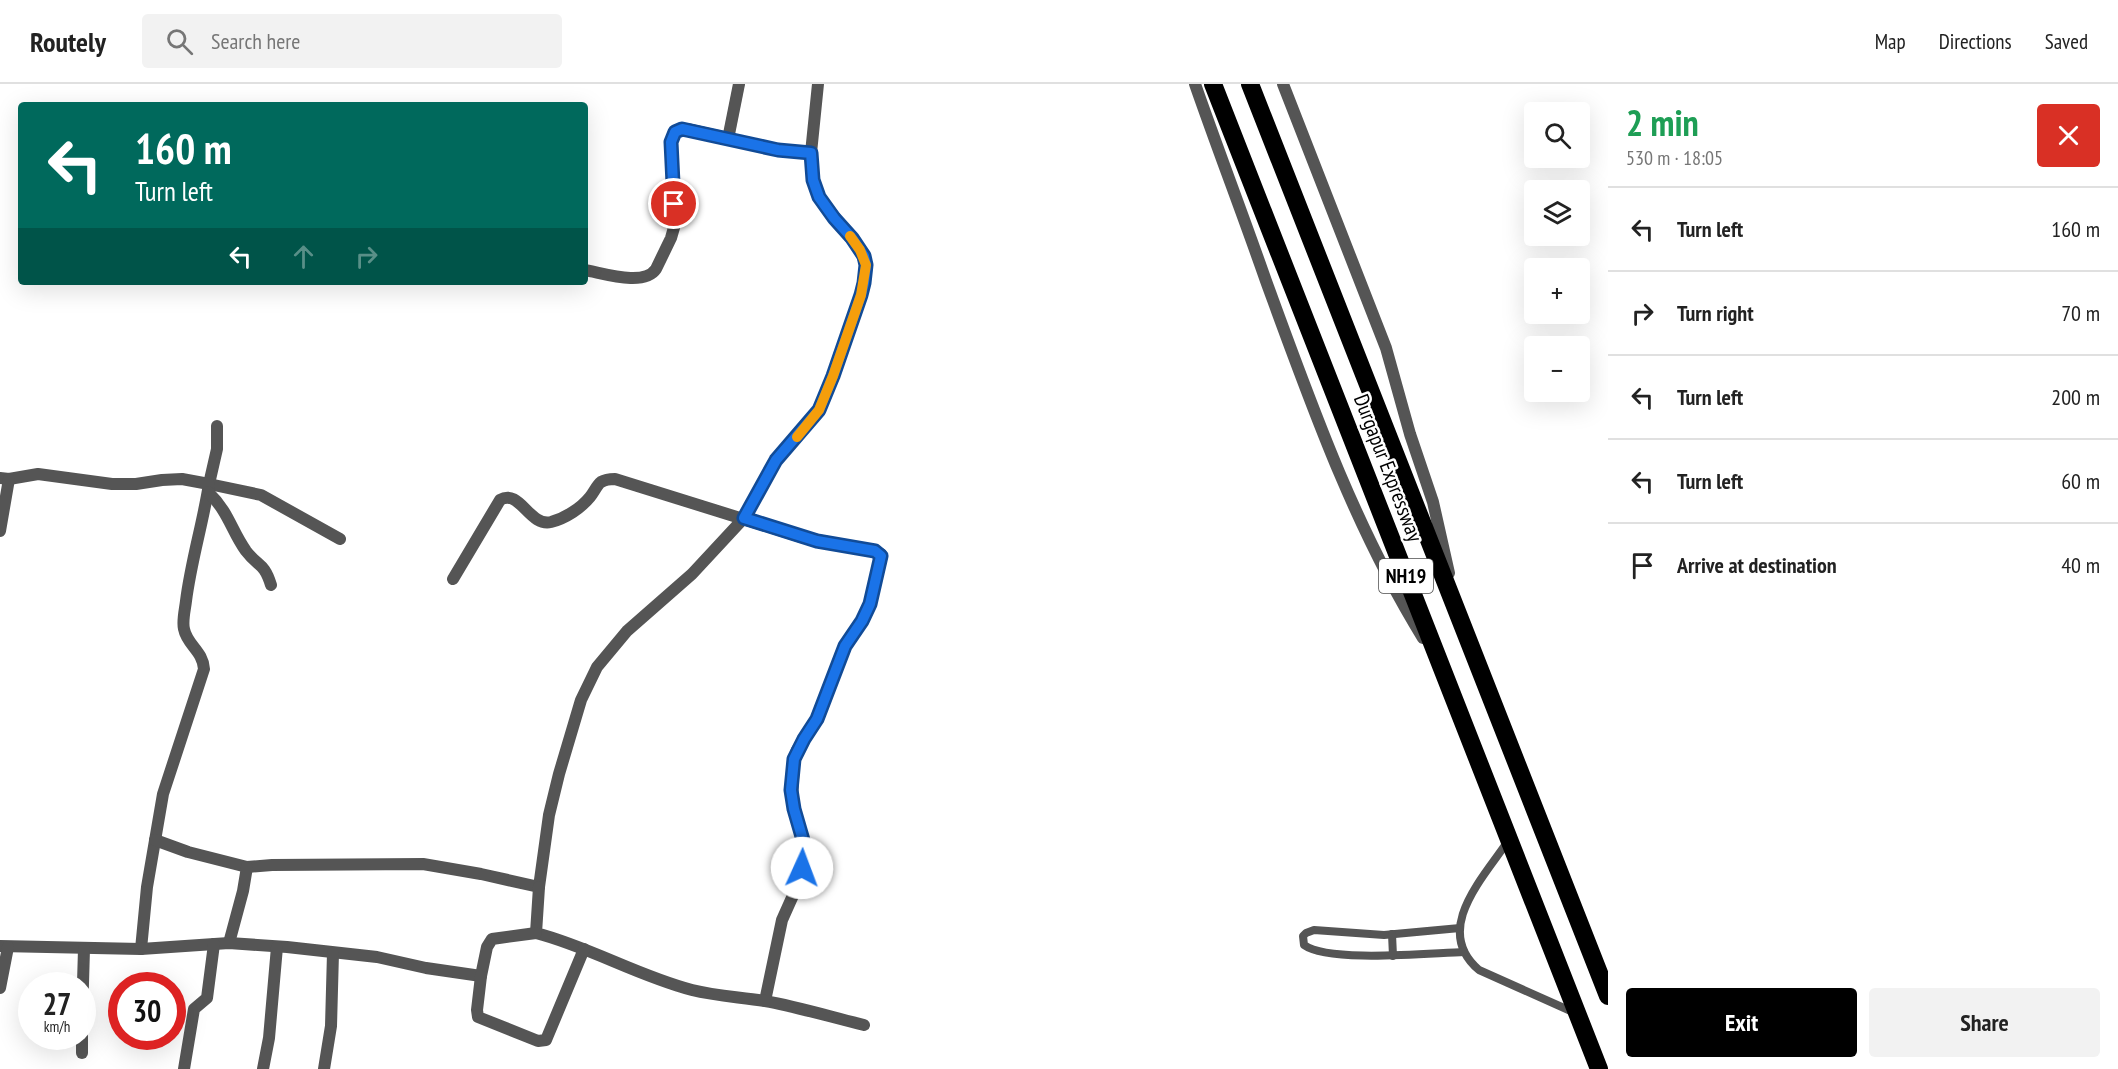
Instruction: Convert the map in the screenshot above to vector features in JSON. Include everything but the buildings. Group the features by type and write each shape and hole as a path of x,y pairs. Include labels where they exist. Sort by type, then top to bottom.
{"highway":[{"name":"Durgapur Expressway","path":"1213,84 1599,1069"},
{"name":"Durgapur Expressway","path":"1250,84 1608,996"}],"street":[{"path":"728,139 739,84"},
{"path":"536,933 538,887 547,827 559,774 589,681 597,667 627,631 692,574 744,518 776,460 819,410 861,295 866,265 864,256 819,197 813,180 811,153 817,115 818,84"},
{"path":"1195,84 1309,401 1338,471 1368,537 1407,612 1444,672"},
{"path":"1283,84 1386,348 1410,434 1433,502 1460,621"},
{"path":"588,270 635,278 652,274 674,232 672,136 675,132 682,129 778,150 811,153"},
{"path":"141,949 147,888 163,794 204,669 201,655 188,640 183,627 195,547 200,533 217,449 217,426"},
{"path":"0,531 5,479 38,474 112,484 182,479 208,488 261,495 340,539"},
{"path":"453,579 497,504 504,498 514,499 537,521 549,522 574,511 604,480 615,479 801,537 875,551 881,556 870,604 862,621 845,646 817,719 800,744 794,759 792,800 803,838 805,854 799,882 782,920 765,1001"},
{"path":"208,488 229,517 248,554 264,567 271,585"},
{"path":"155,840 188,852 247,867 423,864 538,887"},
{"path":"229,943 247,867"},
{"path":"584,949 546,1040 538,1041 478,1017 481,976 487,947 492,939 536,933 584,949 690,990 725,998 765,1001 864,1025"},
{"path":"0,988 4,946 141,949 229,943 377,957 438,970 481,976"},
{"path":"184,1069 194,1009 207,998 214,944"},
{"path":"263,1069 269,1038 277,947"},
{"path":"83,972 84,949"},
{"path":"324,1069 331,1026 333,953"}],"lane":[{"path":"1509,840 1468,900 1460,927 1460,939 1464,952 1479,970 1577,1014"},
{"path":"1460,927 1364,935 1314,930 1306,933 1303,942 1307,948 1328,953 1364,956 1464,952"},
{"path":"1392,934 1393,956"}],"slow traffic":[{"path":"797,437 819,410 861,295 866,265 864,256 850,236"}],"route":[{"path":"674,204 671,142 675,132 682,129 778,150 811,153 813,180 819,197 852,238 864,256 866,265 861,295 819,410 776,460 744,518 801,537 881,554 870,604 862,621 845,646 823,706 794,759 791,790 805,847 802,868"}]}
